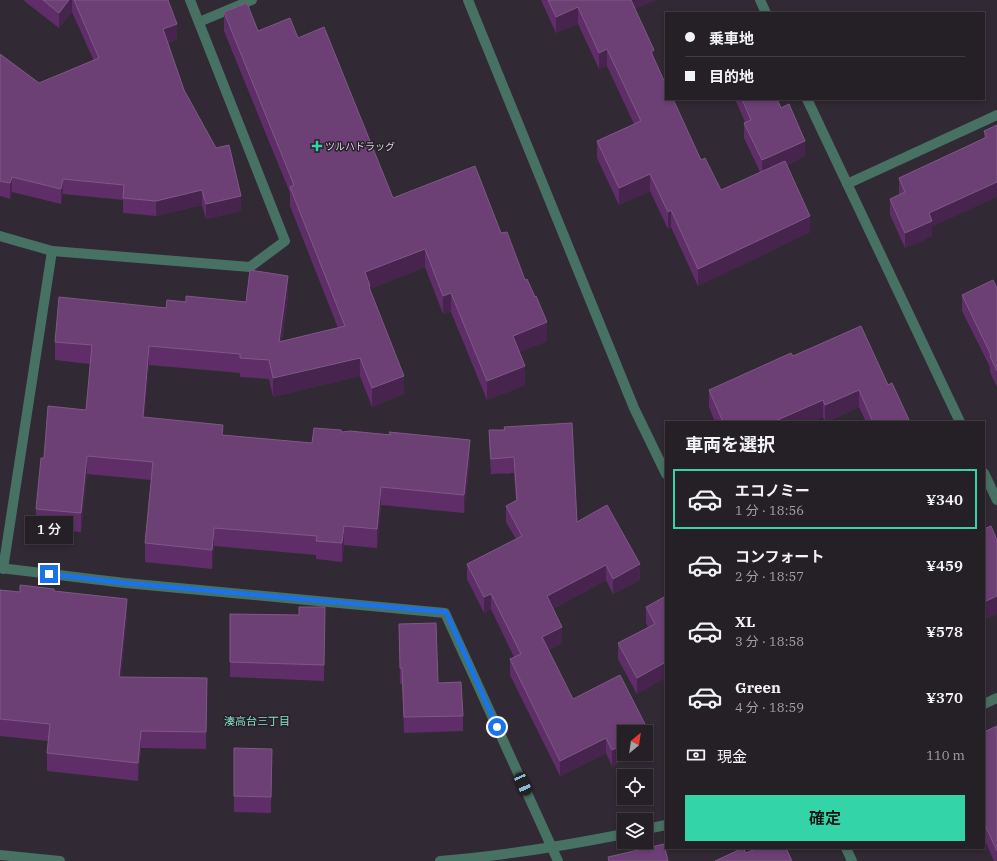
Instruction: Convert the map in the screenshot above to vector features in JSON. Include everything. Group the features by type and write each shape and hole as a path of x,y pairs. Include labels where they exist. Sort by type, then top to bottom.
{"street":[{"path":"0,236 52,251 250,267 286,241 190,0"},
{"path":"199,22 252,0"},
{"path":"468,0 634,408 665,472"},
{"path":"760,0 766,12"},
{"path":"807,100 960,421"},
{"path":"847,184 997,116"},
{"path":"52,251 2,569 125,583 446,612 558,861"},
{"path":"985,475 997,500"},
{"path":"985,704 997,698"},
{"path":"653,828 665,825"},
{"path":"440,861 468,859 552,848 617,835"},
{"path":"846,849 852,861"},
{"path":"0,855 60,861"}],"building":[{"path":"43,0 69,0 59,13"},
{"path":"74,0 168,0 177,24 163,29 184,90 216,148 229,145 241,196 206,204 202,190 156,201 123,198 124,185 63,179 61,189 12,177 10,183 0,181 0,54 39,83 99,58"},
{"path":"548,0 631,0 654,50 651,52 665,83 665,100 673,100 701,160 705,158 721,190 785,161 810,216 698,269 671,210 668,212 650,174 619,188 597,141 641,121 607,49 599,53 578,7 556,17"},
{"path":"247,3 258,31 290,18 298,38 324,27 393,198 475,166 501,233 507,232 525,280 527,279 535,297 536,296 547,322 513,336 525,366 487,381 451,293 443,296 425,249 365,272 370,286 369,287 404,376 372,388 360,358 273,378 269,360 240,358 240,354 149,346 143,417 223,425 222,435 312,443 314,428 341,430 342,432 350,431 391,435 389,432 470,440 464,495 381,487 377,529 344,526 342,543 316,541 317,536 214,528 212,550 145,543 153,462 87,456 81,513 36,509 41,458 44,458 48,406 86,410 92,345 55,342 59,297 166,308 167,300 186,302 186,296 246,302 250,270 288,276 279,342 345,326 290,187 294,185 224,12"},
{"path":"742,100 777,100 781,108 789,104 805,141 762,160 744,123 751,120"},
{"path":"997,125 997,182 929,213 932,221 905,233 890,199 905,192 899,178 987,137 984,131"},
{"path":"993,280 997,288 997,371 990,356 991,355 962,295"},
{"path":"861,326 888,385 892,383 910,421 873,421 859,390 825,405 823,400 775,421 723,421 709,390 791,353 793,356"},
{"path":"572,423 577,522 607,505 640,564 613,579 606,565 547,596 562,627 542,637 573,699 620,675 645,725 617,725 617,748 612,750 606,738 560,761 510,659 521,654 491,594 484,597 467,564 522,536 506,506 517,500 514,457 491,459 489,430 505,430 504,427"},
{"path":"991,526 997,540 997,596 985,602 985,529"},
{"path":"20,585 54,589 54,591 127,599 119,677 207,678 206,732 141,731 138,763 47,753 50,724 0,719 0,590 20,592"},
{"path":"665,597 665,663 637,678 618,643 655,624 646,607"},
{"path":"299,607 325,607 324,665 230,662 230,614 299,615"},
{"path":"436,623 438,683 461,682 463,716 404,717 402,668 400,668 399,624"},
{"path":"997,726 997,851 985,825 985,732"},
{"path":"234,748 272,749 271,797 234,796"},
{"path":"664,844 668,861 609,861 608,857 642,849 653,849 653,847"},
{"path":"741,849 744,849 746,853 756,849 786,849 792,861 715,861"}],"place":[{"name":"ツルハドラッグ","path":"317,146"}],"district":[{"name":"湊高台三丁目","path":"257,721"}],"route":[{"path":"49,574 125,583 446,612 497,727"}]}
